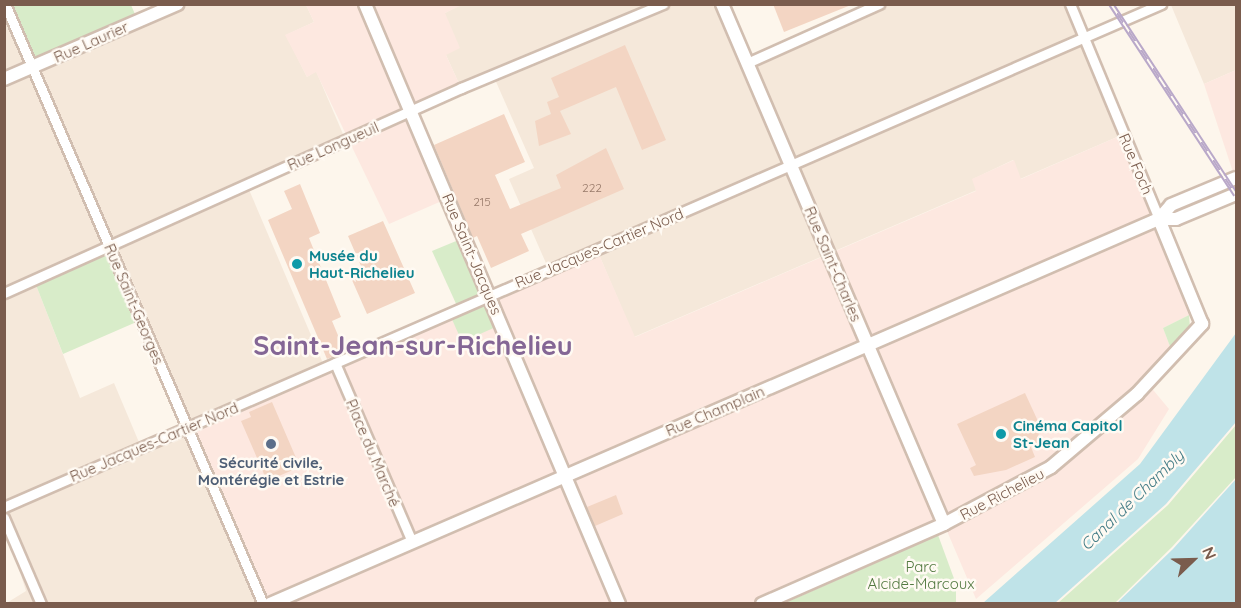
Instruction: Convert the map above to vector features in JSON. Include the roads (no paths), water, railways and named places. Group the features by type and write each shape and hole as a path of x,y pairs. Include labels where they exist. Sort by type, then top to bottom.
{"street":[{"name":"Rue Saint-Georges","path":"5,4 263,603"},
{"name":"Rue Laurier","path":"4,80 177,4"},
{"name":"Rue Saint-Jacques","path":"365,4 619,603"},
{"name":"Rue Longueuil","path":"4,293 409,111 663,4"},
{"name":"Rue Saint-Charles","path":"722,4 944,524"},
{"path":"747,63 879,4"},
{"name":"Rue Foch","path":"1070,4 1202,324"},
{"name":"Rue Jacques-Cartier Nord","path":"4,507 1161,4"},
{"name":"Rue Champlain","path":"1159,219 1170,205 1236,178"},
{"name":"Rue Champlain","path":"270,603 1159,219 1176,219 1236,194"},
{"name":"Rue Richelieu","path":"762,603 944,524 1051,467 1078,447 1158,374 1202,324"},
{"name":"Place du Marché","path":"335,363 412,542"},
{"path":"4,518 41,603"}],"water":[{"name":"Canal de Chambly","path":"1236,333 1236,422 1166,504 1055,603 983,603 1140,464"},
{"path":"1236,479 1236,603 1117,603 1173,549"}],"railway":[{"path":"1111,4 1236,195"}],"place":[{"name":"Musée du Haut-Richelieu","path":"297,264"},
{"name":"Cinéma Capitol St-Jean","path":"1001,434"},
{"name":"Sécurité civile, Montérégie et Estrie","path":"271,444"}],"district":[{"name":"Saint-Jean-sur-Richelieu","path":"413,346"}],"park label":[{"name":"Parc Alcide-Marcoux","path":"921,574"}]}
